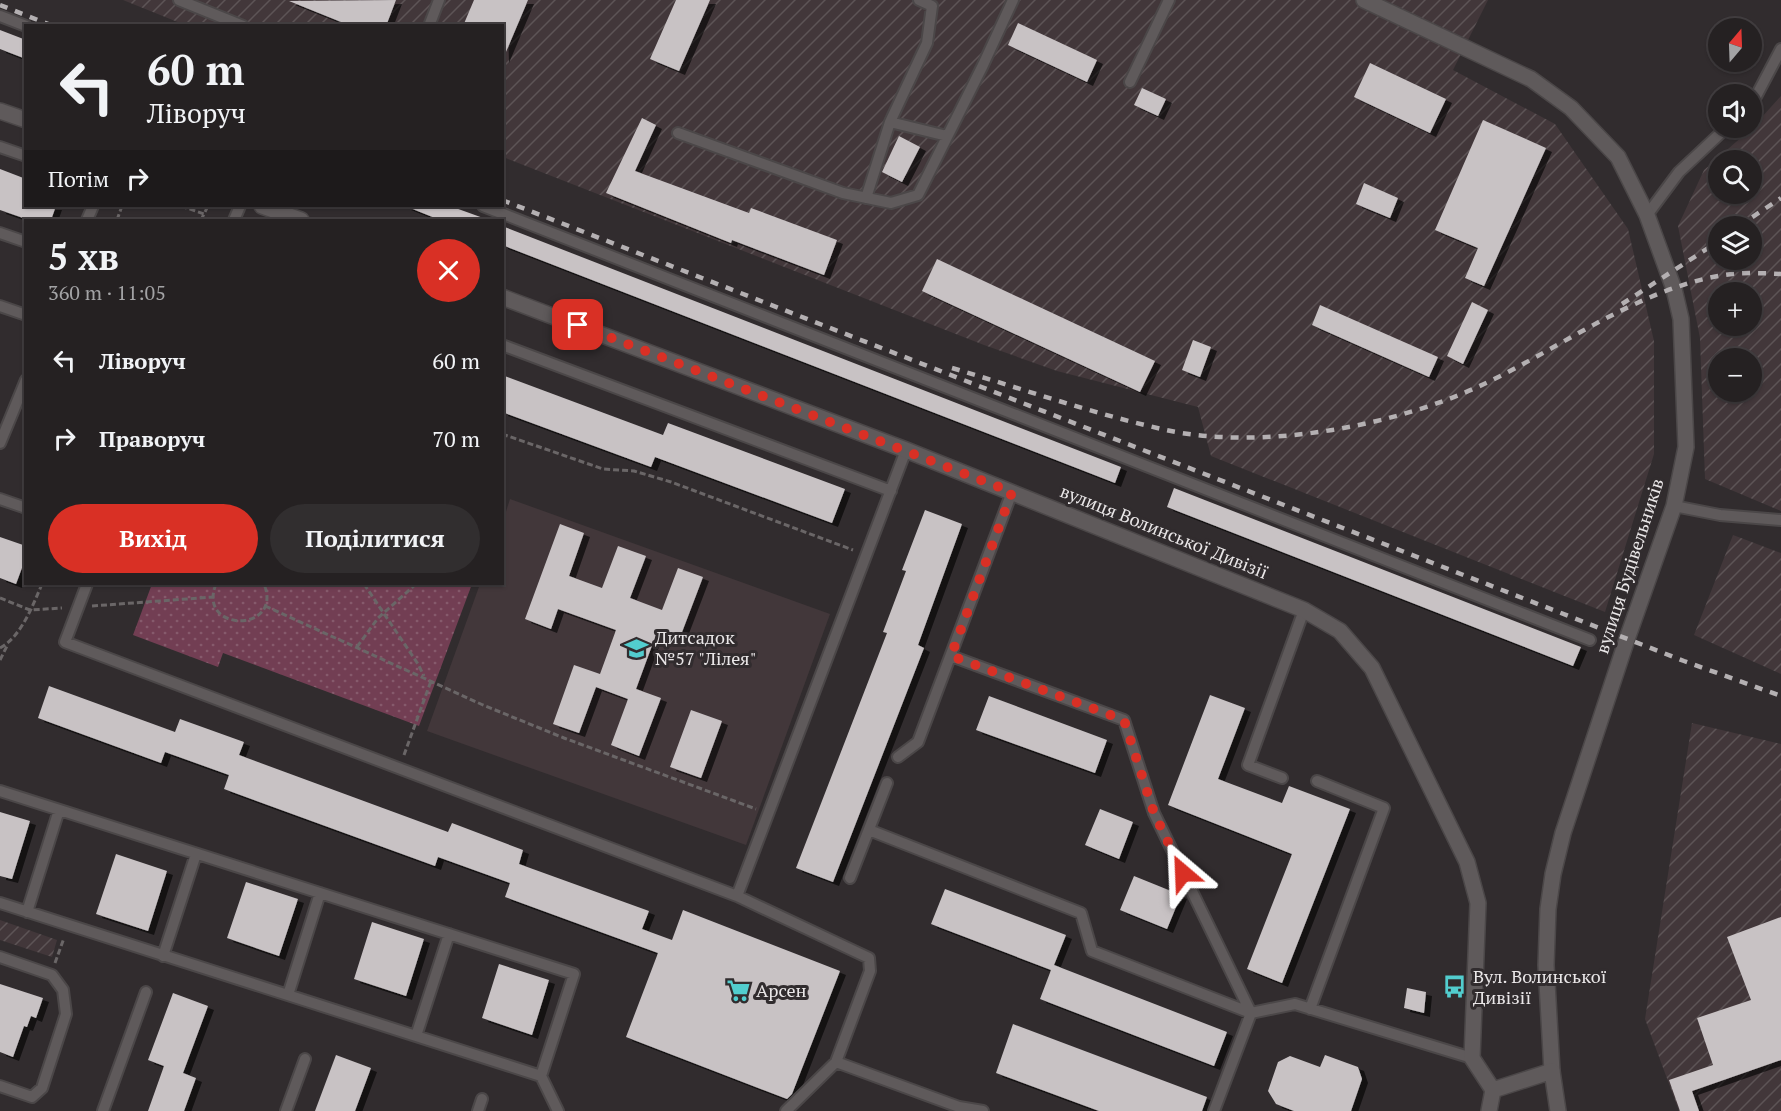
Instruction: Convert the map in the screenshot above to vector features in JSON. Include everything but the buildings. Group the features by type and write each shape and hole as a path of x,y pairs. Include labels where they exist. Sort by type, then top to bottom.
{"street":[{"name":"вулиця Будівельників","path":"1364,0 1531,79 1571,108 1618,157 1647,215 1674,289 1681,320 1686,447 1674,506 1616,671 1563,833 1553,874 1548,909 1546,965 1552,1071 1558,1111"},
{"path":"0,111 24,119"},
{"path":"265,207 298,219"},
{"name":"вулиця Волинської Дивізії","path":"504,298 1012,492 1304,610 1340,631 1372,668 1467,862 1478,903 1472,1058"},
{"path":"1472,1058 1493,1090 1489,1111"},
{"path":"1493,1090 1552,1071"}],"lane":[{"path":"178,0 238,24"},
{"path":"430,24 439,0"},
{"path":"867,198 890,122 927,43 932,6 919,0"},
{"path":"678,133 843,193 891,203 918,195 1013,0"},
{"path":"1130,82 1169,0"},
{"path":"0,16 24,25"},
{"path":"1762,85 1781,49"},
{"path":"890,122 947,136"},
{"path":"1647,215 1679,172 1715,138"},
{"path":"0,147 24,155"},
{"path":"486,207 1590,640"},
{"path":"0,233 24,241"},
{"path":"0,306 24,314"},
{"path":"504,346 891,492"},
{"path":"0,443 24,385"},
{"path":"737,896 766,812 906,450"},
{"path":"898,757 918,742 1012,492"},
{"path":"0,499 24,507"},
{"path":"1674,506 1720,515 1781,520"},
{"path":"87,585 65,642 737,896 869,958 870,971 836,1062 801,1099 786,1111"},
{"path":"1282,778 1248,765 1304,610"},
{"path":"951,656 1124,720 1154,813 1251,1012 1214,1111"},
{"path":"1310,1009 1384,807 1317,781"},
{"path":"850,878 887,783"},
{"path":"0,791 574,974 541,1076 558,1111"},
{"path":"27,912 59,810"},
{"path":"869,830 1081,913 1092,951 1251,1012 1295,1004 1472,1058"},
{"path":"163,956 196,854"},
{"path":"288,995 320,893"},
{"path":"0,903 541,1076"},
{"path":"416,1036 449,934"},
{"path":"0,957 52,975 63,990 66,1014 42,1088 32,1097 0,1086"},
{"path":"103,1111 146,992"},
{"path":"286,1111 305,1059"},
{"path":"836,1062 959,1107 982,1111"},
{"path":"478,1111 482,1099"},
{"path":"796,1111 801,1099"}],"path":[{"path":"184,207 204,214"},
{"path":"202,219 208,207"},
{"path":"504,435 603,470 634,471 672,482 866,555"},
{"path":"0,660 30,610 42,585"},
{"path":"215,585 213,597 218,610 223,616 238,622 254,618 265,606 267,598 264,585"},
{"path":"365,585 418,664 424,677"},
{"path":"357,647 384,614 415,585"},
{"path":"0,598 30,610 213,597"},
{"path":"265,606 564,738 766,812"},
{"path":"0,648 8,644"},
{"path":"399,768 431,681"},
{"path":"52,975 68,925"}],"shaded area":[{"path":"123,0 1488,0 1453,70 1555,124 1628,229 1654,341 1654,454 1605,612 1211,456 1198,407 1057,371 984,345 504,157 504,24 183,24"},
{"path":"1781,96 1781,511 1705,479 1700,338 1678,226 1704,170 1708,166 1708,204 1762,204 1762,150 1727,150 1741,138 1762,138 1762,117"},
{"name":"Дитсадок №57 \"Лілея\"","path":"510,499 830,614 746,845 427,731 480,585 504,585 504,518"},
{"path":"1733,535 1781,553 1781,674 1694,635"},
{"path":"152,585 472,585 419,726 223,653 218,667 133,635"},
{"path":"1692,723 1781,744 1781,1111 1679,1111 1645,1019"},
{"path":"0,920 57,940 52,957 0,940"}],"railway":[{"path":"0,5 48,24"},
{"path":"1754,216 1781,198"},
{"path":"504,201 1684,661 1781,696"},
{"path":"1622,304 1708,248"},
{"path":"952,368 1085,409 1166,430 1204,436 1244,438 1286,436 1370,423 1449,399 1512,370 1598,322 1687,284 1734,274 1781,274"}],"place":[{"name":"Дитсадок №57 \"Лілея\"","path":"637,648"},
{"name":"Вул. Волинської Дивізії","path":"1455,987"},
{"name":"Арсен","path":"738,991"}],"route":[{"path":"578,325 1012,492 951,656 1124,720 1154,813 1183,873"}]}
